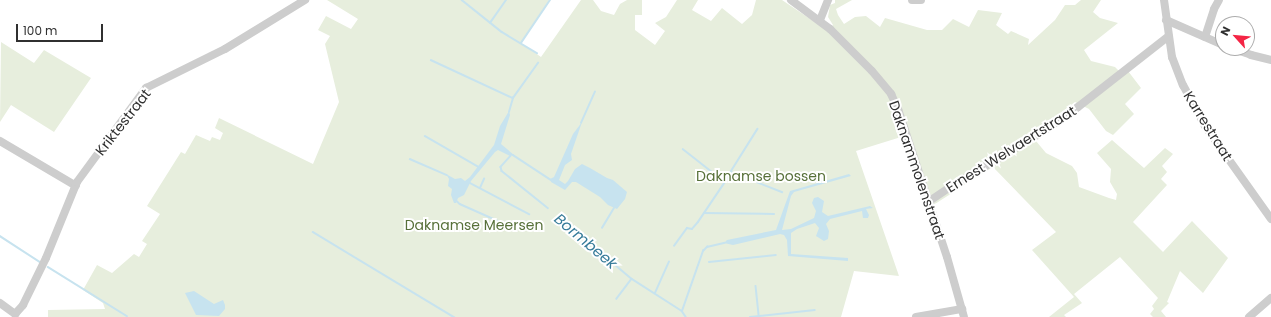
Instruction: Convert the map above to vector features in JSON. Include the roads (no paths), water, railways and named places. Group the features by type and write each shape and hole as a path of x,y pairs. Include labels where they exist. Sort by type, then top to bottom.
{"street":[{"name":"Kriktestraat","path":"15,315 23,305 46,258 76,186 146,88 225,49 305,0"},
{"name":"Daknammolenstraat","path":"790,0 820,20 872,71 891,94 898,109 963,313 916,317"},
{"path":"820,20 828,0"},
{"path":"912,0 921,0"},
{"name":"Karrestraat","path":"1164,0 1172,57 1183,85 1196,111 1271,219"},
{"path":"1205,37 1214,8 1219,0"},
{"path":"1166,20 1215,41"},
{"name":"Ernest Welvaertstraat","path":"928,202 1041,133 1078,107 1168,36"},
{"path":"1255,56 1271,60"},
{"path":"0,141 76,186"},
{"path":"1249,317 1271,298"},
{"path":"0,304 15,315"}],"water":[{"path":"509,111 510,115 501,144 514,155 510,156 498,150 495,152 471,181 464,195 458,198 456,203 454,203 451,195 452,189 448,186 449,179 446,174 455,179 461,178 465,181 470,177 494,145 500,126"},
{"path":"582,122 571,154 572,160 565,165 559,180 565,184 575,169 582,164 590,168 613,180 627,192 625,199 617,209 608,205 600,197 576,182 572,182 565,190 551,182 550,179 554,177 573,134"},
{"path":"849,174 851,176 794,192 791,196 782,230 791,229 814,218 816,211 812,203 814,198 818,197 824,201 822,212 828,216 870,206 873,208 866,209 869,215 868,218 863,218 862,211 830,219 826,224 829,231 828,239 824,241 816,236 819,228 815,223 797,229 791,233 791,254 848,258 848,261 788,256 787,240 784,235 780,234 733,245 724,243 727,240 776,230 790,191"},
{"path":"194,291 214,304 223,300 225,309 219,316 196,315 185,293"}],"waterway":[{"path":"462,0 502,32 537,53"},
{"path":"490,23 506,0"},
{"path":"521,43 550,0"},
{"path":"431,60 513,98"},
{"path":"509,112 513,98 538,63"},
{"path":"581,123 595,92"},
{"path":"758,129 731,172 782,192"},
{"path":"425,136 479,167"},
{"path":"683,149 725,182 731,172"},
{"path":"513,155 551,180"},
{"name":"Bormbeek","path":"511,156 501,167 502,171 548,208"},
{"path":"410,159 447,175"},
{"path":"480,188 484,179"},
{"path":"674,246 687,228 692,229 698,222 725,182"},
{"path":"470,183 529,214"},
{"path":"457,201 460,204 514,228"},
{"path":"602,228 614,208"},
{"path":"704,213 774,214"},
{"name":"Bormbeek","path":"560,218 632,279 617,299"},
{"path":"313,232 454,317"},
{"path":"0,236 40,262"},
{"path":"682,311 703,251 707,247 725,243"},
{"path":"709,262 776,255"},
{"path":"655,293 669,262"},
{"path":"48,267 127,316"},
{"path":"632,279 682,311 686,317"},
{"path":"756,286 759,316"},
{"path":"750,317 815,310"}],"park label":[{"name":"Daknamse bossen","path":"761,176"},
{"name":"Daknamse Meersen","path":"474,225"}]}
